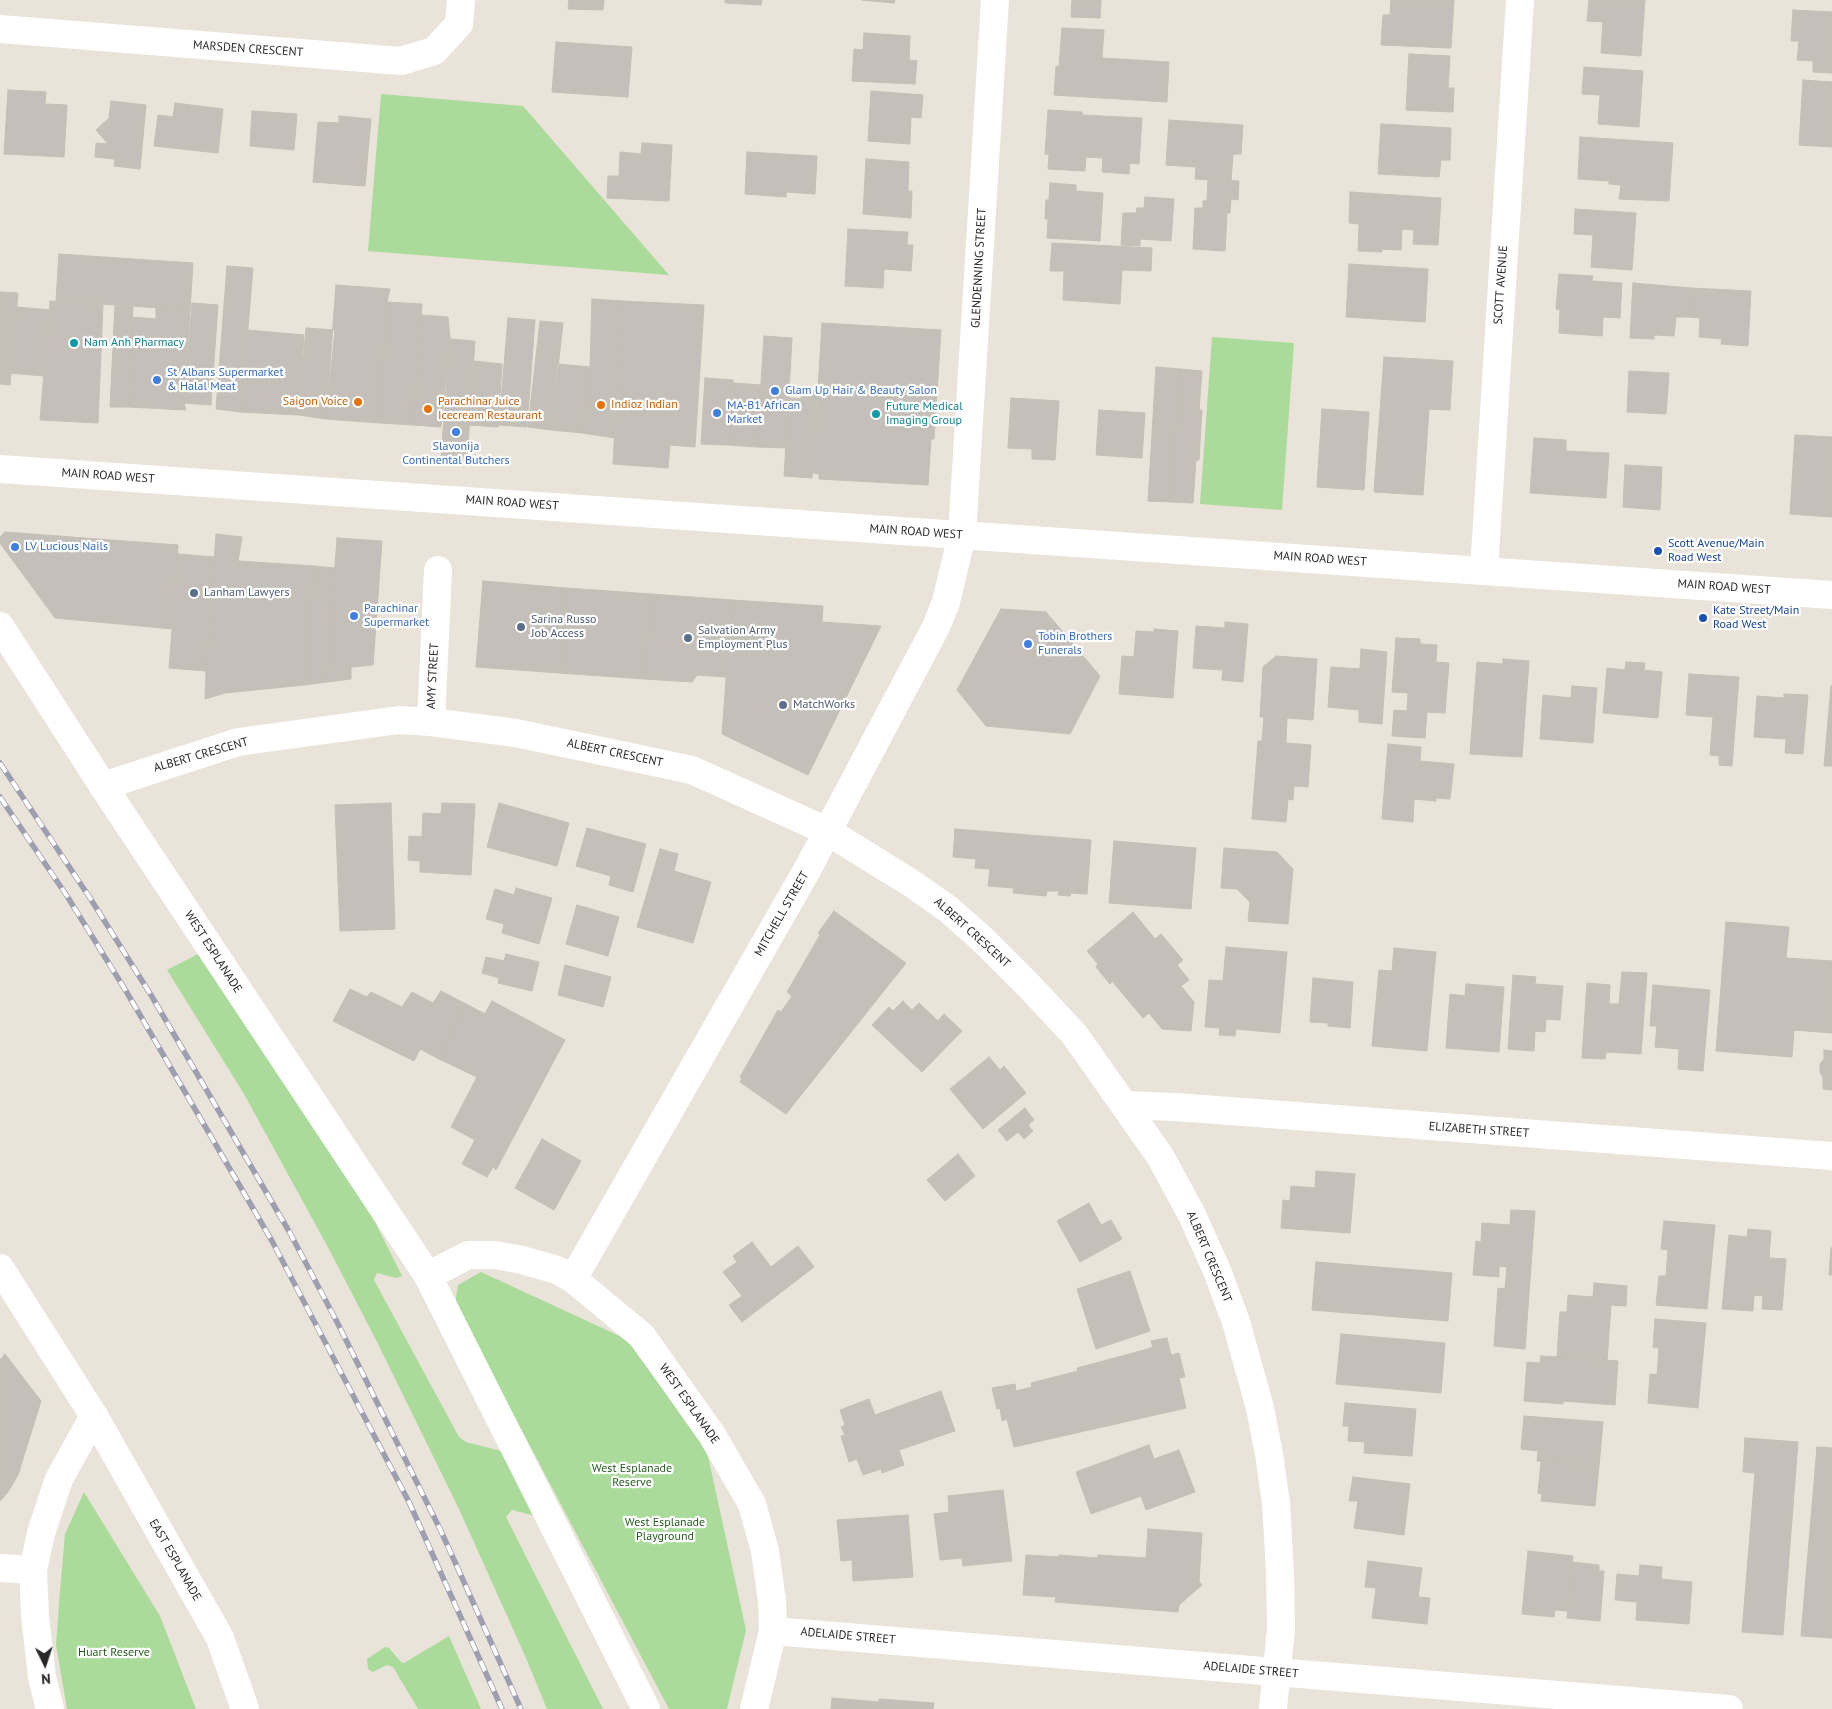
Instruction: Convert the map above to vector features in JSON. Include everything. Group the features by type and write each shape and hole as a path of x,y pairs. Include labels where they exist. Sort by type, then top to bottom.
{"street":[{"name":"MARSDEN CRESCENT","path":"0,29 400,60 434,52 459,24 461,0"},
{"name":"GLENDENNING STREET","path":"962,535 995,0"},
{"name":"SCOTT AVENUE","path":"1484,570 1520,0"},
{"name":"MAIN ROAD WEST","path":"0,469 1832,595"},
{"name":"MITCHELL STREET","path":"573,1279 808,870 936,627 946,602 962,535"},
{"name":"AMY STREET","path":"431,722 438,570"},
{"name":"WEST ESPLANADE","path":"0,626 103,786 428,1276 646,1709"},
{"name":"ALBERT CRESCENT","path":"103,786 238,742 399,720 431,722 516,733 692,770 827,831 911,883 948,909 982,939 1074,1034 1160,1156 1192,1215 1218,1273 1236,1322 1252,1376 1269,1454 1276,1502 1281,1629 1273,1709"},
{"name":"ELIZABETH STREET","path":"1125,1105 1176,1107 1832,1156"},
{"name":"WEST ESPLANADE","path":"428,1276 468,1255 496,1255 522,1260 557,1270 573,1279 642,1336 712,1435 752,1504 765,1551 772,1601 773,1631 754,1709"},
{"name":"EAST ESPLANADE","path":"0,1268 94,1416 220,1638 245,1709"},
{"path":"50,1709 41,1667 35,1616 33,1570 41,1533 59,1479 94,1416"},
{"path":"0,1568 33,1570"},
{"name":"ADELAIDE STREET","path":"773,1631 1729,1709"}],"green space":[{"path":"381,94 523,106 669,275 368,251"},
{"path":"1212,337 1294,343 1282,510 1200,504"},
{"path":"200,953 373,1218 402,1276 396,1278 377,1273 374,1280 459,1437 466,1442 501,1451 536,1516 512,1510 506,1517 603,1709 547,1709 459,1509 377,1342 330,1251 244,1094 167,970"},
{"name":"West Esplanade Reserve","path":"481,1272 626,1339 706,1447 746,1630 727,1709 669,1709 455,1304 458,1285"},
{"name":"Huart Reserve","path":"84,1492 160,1616 196,1709 67,1709 56,1645 59,1603 65,1534"},
{"path":"449,1636 481,1709 418,1709 393,1667 387,1665 373,1672 368,1669 367,1659 385,1647 389,1648 404,1663"}],"building":[{"path":"569,0 604,0 603,10 568,9"},
{"path":"725,0 762,0 761,5 725,3"},
{"path":"862,0 895,0 894,3"},
{"path":"1072,0 1101,0 1100,18 1071,17"},
{"path":"1391,0 1454,0 1451,48 1381,45 1383,15 1390,15"},
{"path":"1589,0 1645,0 1641,56 1601,53 1603,22 1587,21"},
{"path":"1793,10 1832,12 1832,73 1813,72 1813,61 1797,60 1799,41 1791,41"},
{"path":"1062,28 1104,30 1102,58 1169,62 1167,102 1054,95 1056,66 1059,67"},
{"path":"864,33 910,36 909,60 917,61 915,84 852,81 854,49 863,50"},
{"path":"556,42 632,47 628,97 552,92"},
{"path":"1409,54 1450,56 1448,88 1454,88 1453,112 1406,110"},
{"path":"1584,67 1643,71 1639,127 1598,124 1600,95 1582,94"},
{"path":"1803,80 1832,82 1832,147 1799,145"},
{"path":"8,90 46,92 45,104 67,105 64,157 4,154"},
{"path":"871,91 923,95 921,118 911,117 910,144 868,141"},
{"path":"111,101 146,105 140,169 114,166 115,159 95,157 96,143 108,144 96,130 109,118"},
{"path":"175,103 223,109 218,153 154,146 158,115 173,117"},
{"path":"1048,110 1082,112 1082,115 1142,118 1139,164 1130,163 1129,174 1102,172 1103,158 1086,157 1085,171 1048,169 1049,154 1045,154"},
{"path":"252,111 297,114 294,150 250,146"},
{"path":"339,116 371,119 365,186 313,182 318,122 339,123"},
{"path":"1169,120 1243,125 1241,154 1233,154 1231,181 1195,179 1196,167 1166,165"},
{"path":"1381,124 1451,128 1450,160 1441,160 1439,177 1378,174"},
{"path":"1580,137 1673,143 1669,201 1619,199 1621,185 1609,184 1609,181 1578,179"},
{"path":"642,143 672,145 669,201 607,198 608,176 619,176 620,152 641,154"},
{"path":"747,152 817,156 815,194 786,192 786,197 745,194"},
{"path":"866,159 909,162 908,191 912,191 911,218 863,214"},
{"path":"1208,179 1239,181 1238,200 1231,199 1230,213 1227,213 1225,251 1193,249 1195,208 1203,208 1203,201 1207,201"},
{"path":"1050,183 1076,185 1076,191 1103,193 1100,241 1047,238 1046,200 1049,200"},
{"path":"1350,192 1441,198 1438,245 1413,244 1414,230 1402,229 1401,250 1382,249 1382,252 1358,251 1359,224 1349,223"},
{"path":"1145,197 1174,199 1171,241 1140,239 1140,246 1121,245 1123,213 1136,213 1137,208 1144,208"},
{"path":"1575,209 1636,213 1632,270 1591,267 1593,235 1574,234"},
{"path":"848,229 908,232 907,245 913,245 911,271 884,269 883,288 845,286"},
{"path":"1052,243 1152,248 1151,271 1122,270 1120,304 1063,300 1064,271 1050,271"},
{"path":"59,254 193,263 190,310 56,301"},
{"path":"1349,264 1428,269 1425,322 1346,317"},
{"path":"227,266 253,268 241,412 216,409"},
{"path":"1559,274 1593,276 1592,281 1622,283 1620,318 1603,317 1602,336 1559,333 1560,310 1556,309"},
{"path":"1633,283 1690,288 1688,317 1676,317 1674,336 1654,335 1654,339 1630,338"},
{"path":"336,285 390,289 387,302 380,423 326,419"},
{"path":"1690,288 1751,291 1748,346 1721,344 1722,339 1699,337 1700,318 1688,317"},
{"path":"0,292 18,293 10,385 0,384"},
{"path":"592,299 622,301 615,438 582,433 590,367"},
{"name":"Nam Anh Pharmacy","path":"50,301 103,305 98,423 40,420"},
{"path":"622,301 704,305 695,447 670,445 668,468 613,464"},
{"path":"387,302 422,304 414,425 380,423"},
{"path":"192,303 218,305 211,405 184,403"},
{"path":"115,306 133,307 128,407 110,407"},
{"path":"17,307 50,310 43,376 10,373"},
{"path":"156,308 190,310 184,403 186,410 128,407 132,317 156,319"},
{"path":"421,315 448,317 450,339 441,427 414,425"},
{"path":"508,318 535,320 527,427 499,425"},
{"path":"540,321 563,323 551,430 528,427"},
{"name":"Future Medical Imaging Group","path":"822,323 941,330 934,439 931,439 928,485 819,479 819,474 813,473"},
{"path":"306,328 335,330 326,419 299,415"},
{"path":"247,330 304,335 299,415 241,412"},
{"name":"Glam Up Hair & Beauty Salon","path":"764,336 792,338 786,448 757,447"},
{"path":"450,339 475,341 467,459 441,458"},
{"path":"1384,357 1453,361 1450,410 1429,409 1423,495 1374,492"},
{"path":"473,361 502,364 498,427 469,425"},
{"path":"557,364 590,367 582,433 551,430"},
{"path":"1156,367 1180,369 1171,502 1148,501"},
{"path":"1180,369 1202,371 1199,410 1202,410 1199,460 1196,460 1193,503 1171,502"},
{"path":"1629,371 1669,373 1666,414 1627,412"},
{"name":"MA-B1 African Market","path":"705,378 733,380 729,445 701,444"},
{"path":"733,383 761,385 757,447 729,445"},
{"path":"802,389 817,390 812,478 784,476 789,398 801,399"},
{"path":"1011,398 1059,401 1055,460 1032,459 1032,449 1008,448"},
{"path":"1322,409 1369,412 1364,490 1317,487"},
{"path":"1099,410 1145,413 1142,458 1096,455"},
{"path":"1795,435 1832,437 1832,517 1790,514"},
{"path":"1534,438 1566,440 1566,451 1609,453 1606,498 1530,493"},
{"path":"1625,465 1662,467 1660,510 1623,507"},
{"path":"5,532 178,545 173,629 55,618 0,543 0,537"},
{"path":"216,534 242,537 238,561 314,566 304,685 225,693 205,699"},
{"name":"Parachinar Supermarket","path":"337,538 382,541 373,665 351,667 351,679 327,682"},
{"name":"Lanham Lawyers","path":"178,554 214,557 206,671 169,668"},
{"path":"314,566 335,568 327,682 304,685"},
{"name":"Sarina Russo Job Access","path":"483,581 566,588 560,673 476,667"},
{"path":"566,588 651,594 645,679 560,673"},
{"name":"Salvation Army Employment Plus","path":"651,594 732,600 726,677 697,675 692,682 645,679"},
{"name":"MatchWorks","path":"732,600 823,606 822,622 881,626 808,775 722,734"},
{"name":"Tobin Brothers Funerals","path":"1001,609 1046,612 1100,676 1070,734 986,726 957,690"},
{"path":"1225,622 1248,624 1243,682 1222,680 1223,670 1193,668 1196,626 1225,628"},
{"path":"1154,629 1178,631 1173,698 1119,694 1122,656 1134,657 1136,631 1154,632"},
{"path":"1396,638 1420,639 1420,644 1437,645 1436,662 1449,663 1445,713 1427,712 1425,738 1392,736 1394,710 1407,711 1408,693 1392,692"},
{"path":"1361,649 1387,652 1382,724 1359,722 1359,710 1328,707 1331,667 1360,669"},
{"path":"1276,656 1317,659 1313,720 1287,718 1286,743 1311,745 1308,787 1294,786 1293,800 1288,799 1286,822 1252,819 1258,741 1262,741 1264,717 1260,717 1263,667"},
{"path":"1503,659 1529,661 1522,757 1470,754 1477,662 1503,664"},
{"path":"1626,662 1645,663 1644,670 1662,672 1658,718 1603,713 1607,668 1625,670"},
{"path":"1689,674 1739,677 1732,766 1719,765 1719,756 1710,755 1713,717 1686,715"},
{"path":"1572,686 1597,688 1593,743 1540,739 1543,695 1571,698"},
{"path":"1831,686 1832,766 1824,766"},
{"path":"1784,694 1808,695 1803,754 1785,753 1786,739 1754,737 1757,696 1784,698"},
{"path":"1388,744 1421,747 1420,761 1454,764 1450,799 1436,798 1436,801 1414,799 1413,822 1382,819"},
{"path":"391,803 395,929 340,931 335,805"},
{"path":"442,803 475,804 471,875 420,872 420,861 408,860 409,836 422,837 423,813 441,814"},
{"path":"499,803 569,823 557,866 487,847"},
{"path":"587,828 646,844 633,892 609,885 611,876 576,866"},
{"path":"955,829 1091,840 1087,894 1071,893 1070,896 1058,895 1059,891 1047,891 1046,896 1013,893 1014,888 988,886 990,869 975,868 976,859 953,857"},
{"path":"1114,841 1196,848 1191,909 1109,903"},
{"path":"1224,848 1277,852 1293,869 1288,924 1248,921 1250,902 1237,889 1221,888"},
{"path":"660,849 678,854 674,871 711,882 693,943 637,927"},
{"path":"516,888 552,898 539,944 502,933 504,924 486,919 495,889 514,895"},
{"path":"577,905 619,917 608,956 566,944"},
{"path":"834,911 906,963 786,1114 740,1082 742,1078 740,1077 778,1010 781,1012 792,996 787,992 820,935 818,933"},
{"path":"1133,912 1155,939 1161,934 1183,960 1177,965 1189,980 1181,986 1194,1002 1191,1031 1162,1029 1149,1013 1143,1018 1112,981 1110,984 1096,967 1098,964 1087,951"},
{"path":"1726,922 1789,927 1786,958 1832,961 1832,1033 1794,1030 1792,1057 1716,1051"},
{"path":"1226,947 1287,952 1280,1033 1236,1029 1235,1036 1219,1035 1220,1028 1205,1027 1209,980 1223,981"},
{"path":"1394,948 1436,952 1427,1051 1372,1046 1379,970 1392,971"},
{"path":"506,954 539,962 532,991 498,983 499,978 482,973 486,957 504,961"},
{"path":"565,965 611,977 603,1007 558,995"},
{"path":"1622,972 1647,973 1641,1054 1606,1052 1605,1059 1582,1058 1587,983 1610,985 1609,1004 1619,1004"},
{"path":"1513,975 1536,977 1535,984 1563,986 1560,1020 1546,1019 1545,1032 1535,1031 1534,1051 1508,1049"},
{"path":"1313,978 1353,982 1350,1028 1328,1026 1328,1023 1310,1022"},
{"path":"1466,984 1504,987 1499,1052 1446,1048 1450,994 1465,996"},
{"path":"1653,985 1710,990 1703,1071 1678,1069 1679,1049 1655,1047 1657,1026 1650,1026"},
{"path":"350,989 367,997 371,992 402,1007 412,992 433,1003 441,991 466,1004 439,1059 420,1049 414,1061 333,1021"},
{"path":"492,1001 565,1040 496,1170 493,1167 487,1177 462,1164 475,1140 451,1127 477,1077 439,1059 466,1004 485,1014"},
{"path":"903,1001 912,1010 919,1003 938,1021 944,1014 962,1031 922,1072 872,1025 889,1007 893,1011"},
{"path":"1824,1050 1832,1051 1832,1090 1823,1089 1820,1064 1824,1059"},
{"path":"989,1057 1000,1070 1004,1066 1026,1093 983,1129 950,1089"},
{"path":"1025,1108 1034,1120 1028,1125 1033,1131 1024,1139 1018,1132 1007,1141 998,1130"},
{"path":"542,1139 581,1161 554,1210 515,1188"},
{"path":"958,1154 975,1176 945,1201 927,1180"},
{"path":"1316,1171 1355,1174 1350,1233 1281,1228 1283,1200 1290,1201 1291,1186 1315,1188"},
{"path":"1089,1203 1101,1225 1111,1220 1122,1239 1080,1262 1057,1221"},
{"path":"1511,1210 1535,1211 1525,1349 1494,1346 1498,1288 1505,1289 1507,1267 1499,1266 1499,1277 1473,1275 1476,1241 1481,1242 1482,1223 1510,1225"},
{"path":"1664,1221 1715,1225 1707,1309 1656,1305 1659,1276 1666,1276 1668,1250 1661,1249"},
{"path":"1748,1229 1771,1231 1769,1258 1786,1259 1782,1310 1762,1309 1763,1296 1754,1295 1753,1311 1722,1309 1729,1235 1747,1237"},
{"path":"752,1242 771,1267 798,1246 814,1267 742,1322 729,1305 742,1296 723,1272 737,1262 733,1256"},
{"path":"1831,1248 1832,1275 1829,1275"},
{"path":"1316,1262 1452,1273 1448,1321 1312,1310"},
{"path":"1130,1271 1150,1331 1096,1349 1077,1289"},
{"path":"1594,1283 1627,1286 1626,1306 1611,1305 1607,1361 1557,1357 1560,1312 1567,1312 1568,1295 1593,1297"},
{"path":"1655,1319 1706,1323 1698,1408 1648,1403 1650,1374 1657,1375 1659,1348 1653,1347"},
{"path":"1341,1334 1445,1343 1441,1393 1336,1384"},
{"path":"1167,1338 1171,1355 1179,1353 1185,1377 1179,1378 1186,1408 1014,1447 1007,1419 1002,1421 1000,1408 997,1409 992,1388 1015,1384 1016,1391 1032,1387 1031,1383 1078,1371 1077,1368 1148,1349 1153,1347 1151,1341"},
{"path":"5,1354 41,1401 18,1475 0,1501 0,1360"},
{"path":"1541,1356 1618,1361 1615,1405 1563,1401 1563,1404 1524,1401 1527,1362 1540,1363"},
{"path":"941,1391 955,1431 899,1450 904,1465 882,1473 881,1469 863,1475 857,1459 849,1462 841,1436 845,1435 841,1427 845,1425 840,1410 869,1399 875,1415"},
{"path":"1345,1403 1416,1409 1412,1456 1364,1453 1365,1442 1348,1441 1349,1426 1343,1426"},
{"path":"1524,1416 1603,1422 1599,1466 1537,1461 1538,1451 1521,1449"},
{"path":"1745,1438 1798,1442 1783,1635 1742,1632 1755,1473 1743,1472"},
{"path":"1149,1445 1154,1459 1179,1450 1195,1492 1146,1510 1141,1496 1091,1514 1076,1472"},
{"path":"1817,1447 1832,1448 1832,1638 1801,1636"},
{"path":"1541,1461 1599,1466 1595,1506 1541,1501 1542,1494 1538,1493"},
{"path":"1353,1477 1410,1484 1404,1535 1354,1528 1358,1501 1349,1501"},
{"path":"1003,1490 1012,1561 963,1566 962,1558 940,1560 934,1514 949,1512 948,1496"},
{"path":"908,1515 913,1577 853,1581 852,1560 841,1561 837,1520"},
{"path":"1148,1529 1202,1533 1199,1581 1202,1585 1179,1605 1178,1612 1055,1602 1056,1597 1023,1595 1026,1555 1098,1558 1098,1555 1146,1558"},
{"path":"1528,1551 1573,1556 1567,1611 1555,1610 1554,1617 1522,1614"},
{"path":"1368,1561 1422,1568 1418,1597 1430,1598 1427,1624 1372,1618 1376,1588 1365,1587"},
{"path":"1572,1562 1599,1565 1599,1571 1604,1571 1600,1621 1567,1618"},
{"path":"1640,1565 1662,1567 1661,1579 1692,1582 1689,1624 1636,1620 1637,1602 1615,1600 1617,1574 1639,1576"},
{"path":"832,1698 879,1702 879,1699 934,1703 933,1709 831,1709"}],"railway":[{"path":"0,763 90,898 151,995 290,1233 337,1322 441,1531 521,1709"},
{"path":"0,797 67,896 126,991 272,1241 409,1502 502,1709"}],"place":[{"name":"Nam Anh Pharmacy","path":"74,343"},
{"name":"St Albans Supermarket & Halal Meat","path":"157,380"},
{"name":"Glam Up Hair & Beauty Salon","path":"775,391"},
{"name":"Saigon Voice","path":"358,402"},
{"name":"Indioz Indian","path":"601,405"},
{"name":"Parachinar Juice Icecream Restaurant","path":"428,409"},
{"name":"MA-B1 African Market","path":"717,413"},
{"name":"Future Medical Imaging Group","path":"876,414"},
{"name":"Slavonija Continental Butchers","path":"456,432"},
{"name":"LV Lucious Nails","path":"15,547"},
{"name":"Scott Avenue/Main Road West","path":"1658,551"},
{"name":"Lanham Lawyers","path":"194,593"},
{"name":"Parachinar Supermarket","path":"354,616"},
{"name":"Kate Street/Main Road West","path":"1703,618"},
{"name":"Sarina Russo Job Access","path":"521,627"},
{"name":"Salvation Army Employment Plus","path":"688,638"},
{"name":"Tobin Brothers Funerals","path":"1028,644"},
{"name":"MatchWorks","path":"783,705"}],"park label":[{"name":"West Esplanade Playground","path":"665,1530"}]}
